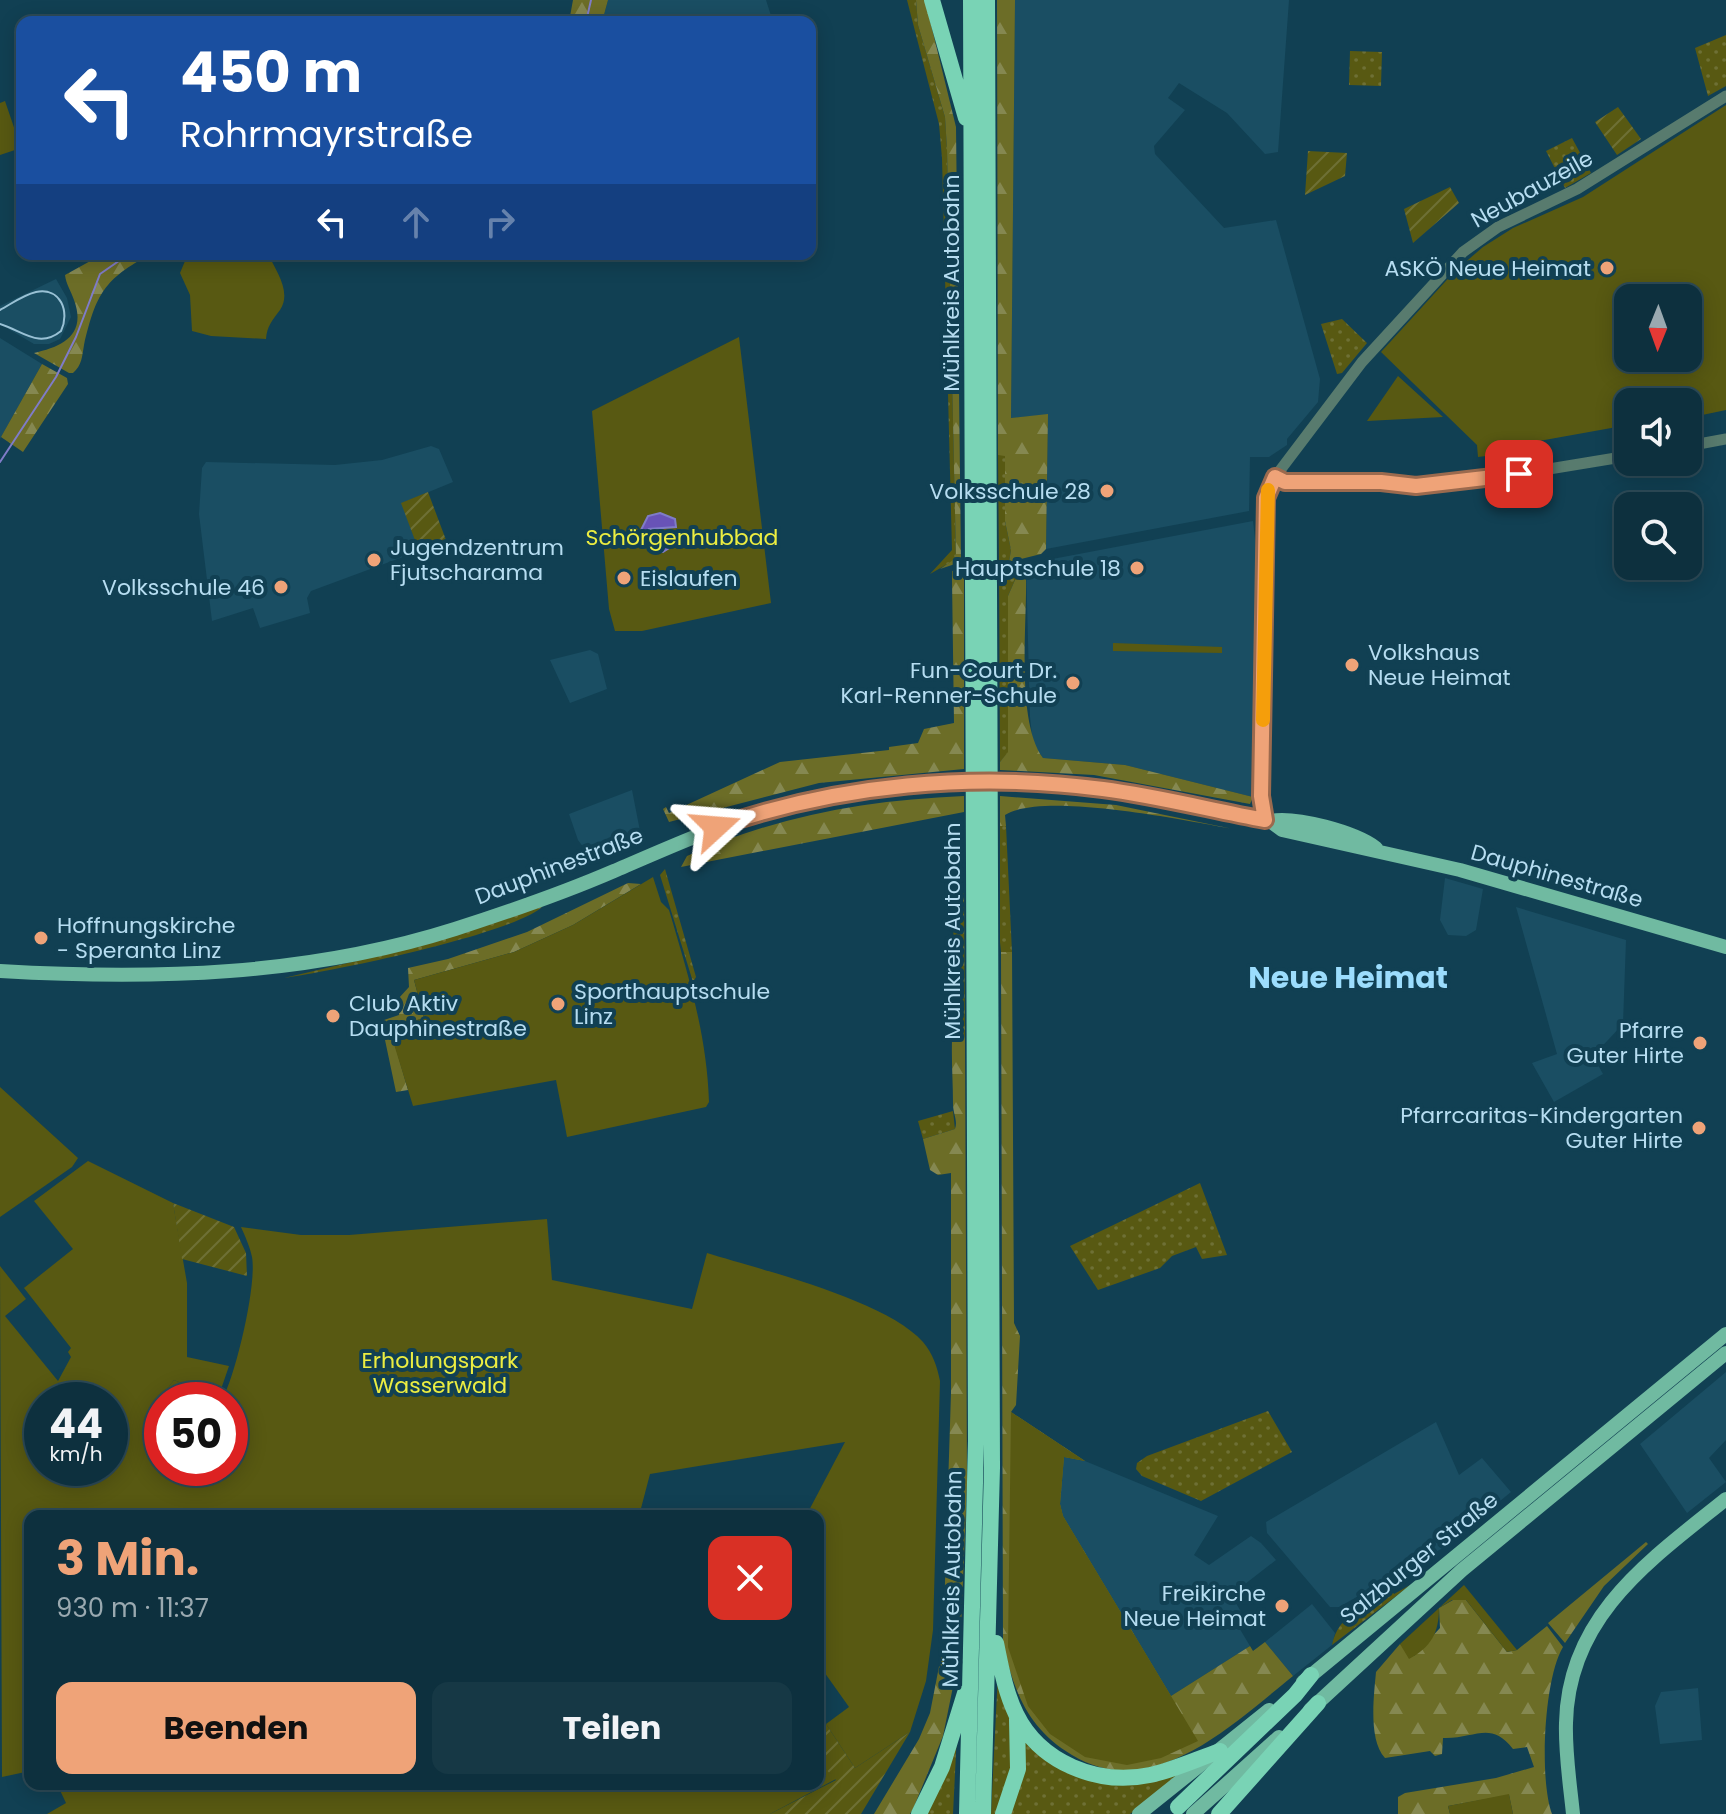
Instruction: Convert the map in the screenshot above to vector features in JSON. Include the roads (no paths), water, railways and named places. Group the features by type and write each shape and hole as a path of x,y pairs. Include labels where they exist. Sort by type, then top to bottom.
{"highway":[{"path":"932,0 972,139"},
{"name":"Mühlkreis Autobahn","path":"967,1814 974,1628 971,0"},
{"name":"Mühlkreis Autobahn","path":"983,1814 990,1620 987,0"},
{"path":"990,1620 1003,1677 1016,1715 1018,1769 1003,1814"},
{"path":"960,1814 967,1658 974,1628"},
{"path":"1185,1810 1311,1675"},
{"path":"919,1814 942,1767 965,1693"},
{"path":"1219,1814 1318,1703"},
{"path":"1016,1715 1036,1742 1052,1755 1100,1776 1152,1775 1220,1751"}],"main road":[{"name":"Dauphinestraße","path":"0,971 105,975 219,973 350,956 482,920 613,872 689,837 771,809 862,790 945,783 1020,783 1114,791 1268,821 1282,830 1359,849 1376,848 1726,947"},
{"name":"Salzburger Straße","path":"1139,1814 1220,1751 1726,1334"},
{"name":"Salzburger Straße","path":"1185,1810 1318,1703 1440,1589 1726,1353"},
{"path":"1573,1814 1565,1724 1571,1678 1581,1645 1601,1612 1632,1577 1726,1499"}],"street":[{"name":"Neubauzeile","path":"1268,821 1261,796 1266,498 1275,477 1368,354 1463,252 1498,227 1577,189 1726,96"},
{"path":"1702,443 1726,439"},
{"path":"1275,477 1285,482 1381,482 1416,486 1482,480 1614,458"}],"waterway":[{"path":"587,16 591,0"},
{"path":"0,462 56,377 76,337 100,274 120,260"}],"tram line":[{"path":"0,310 26,295 45,291 57,297 64,309 61,331 45,338 31,337 0,324"}],"place":[{"name":"ASKÖ Neue Heimat","path":"1607,268"},
{"name":"Volksschule 28","path":"1107,491"},
{"name":"Jugendzentrum Fjutscharama","path":"374,560"},
{"name":"Hauptschule 18","path":"1137,568"},
{"name":"Eislaufen","path":"624,578"},
{"name":"Volksschule 46","path":"281,587"},
{"name":"Volkshaus Neue Heimat","path":"1352,665"},
{"name":"Fun-Court Dr. Karl-Renner-Schule","path":"1073,683"},
{"name":"Hoffnungskirche - Speranta Linz","path":"41,938"},
{"name":"Sporthauptschule Linz","path":"558,1004"},
{"name":"Club Aktiv Dauphinestraße","path":"333,1016"},
{"name":"Pfarre Guter Hirte","path":"1700,1043"},
{"name":"Pfarrcaritas-Kindergarten Guter Hirte","path":"1699,1128"},
{"name":"Freikirche Neue Heimat","path":"1282,1606"}],"district":[{"name":"Neue Heimat","path":"1348,977"}],"park label":[{"name":"Schörgenhubbad","path":"682,537"},
{"name":"Erholungspark Wasserwald","path":"440,1372"}]}
